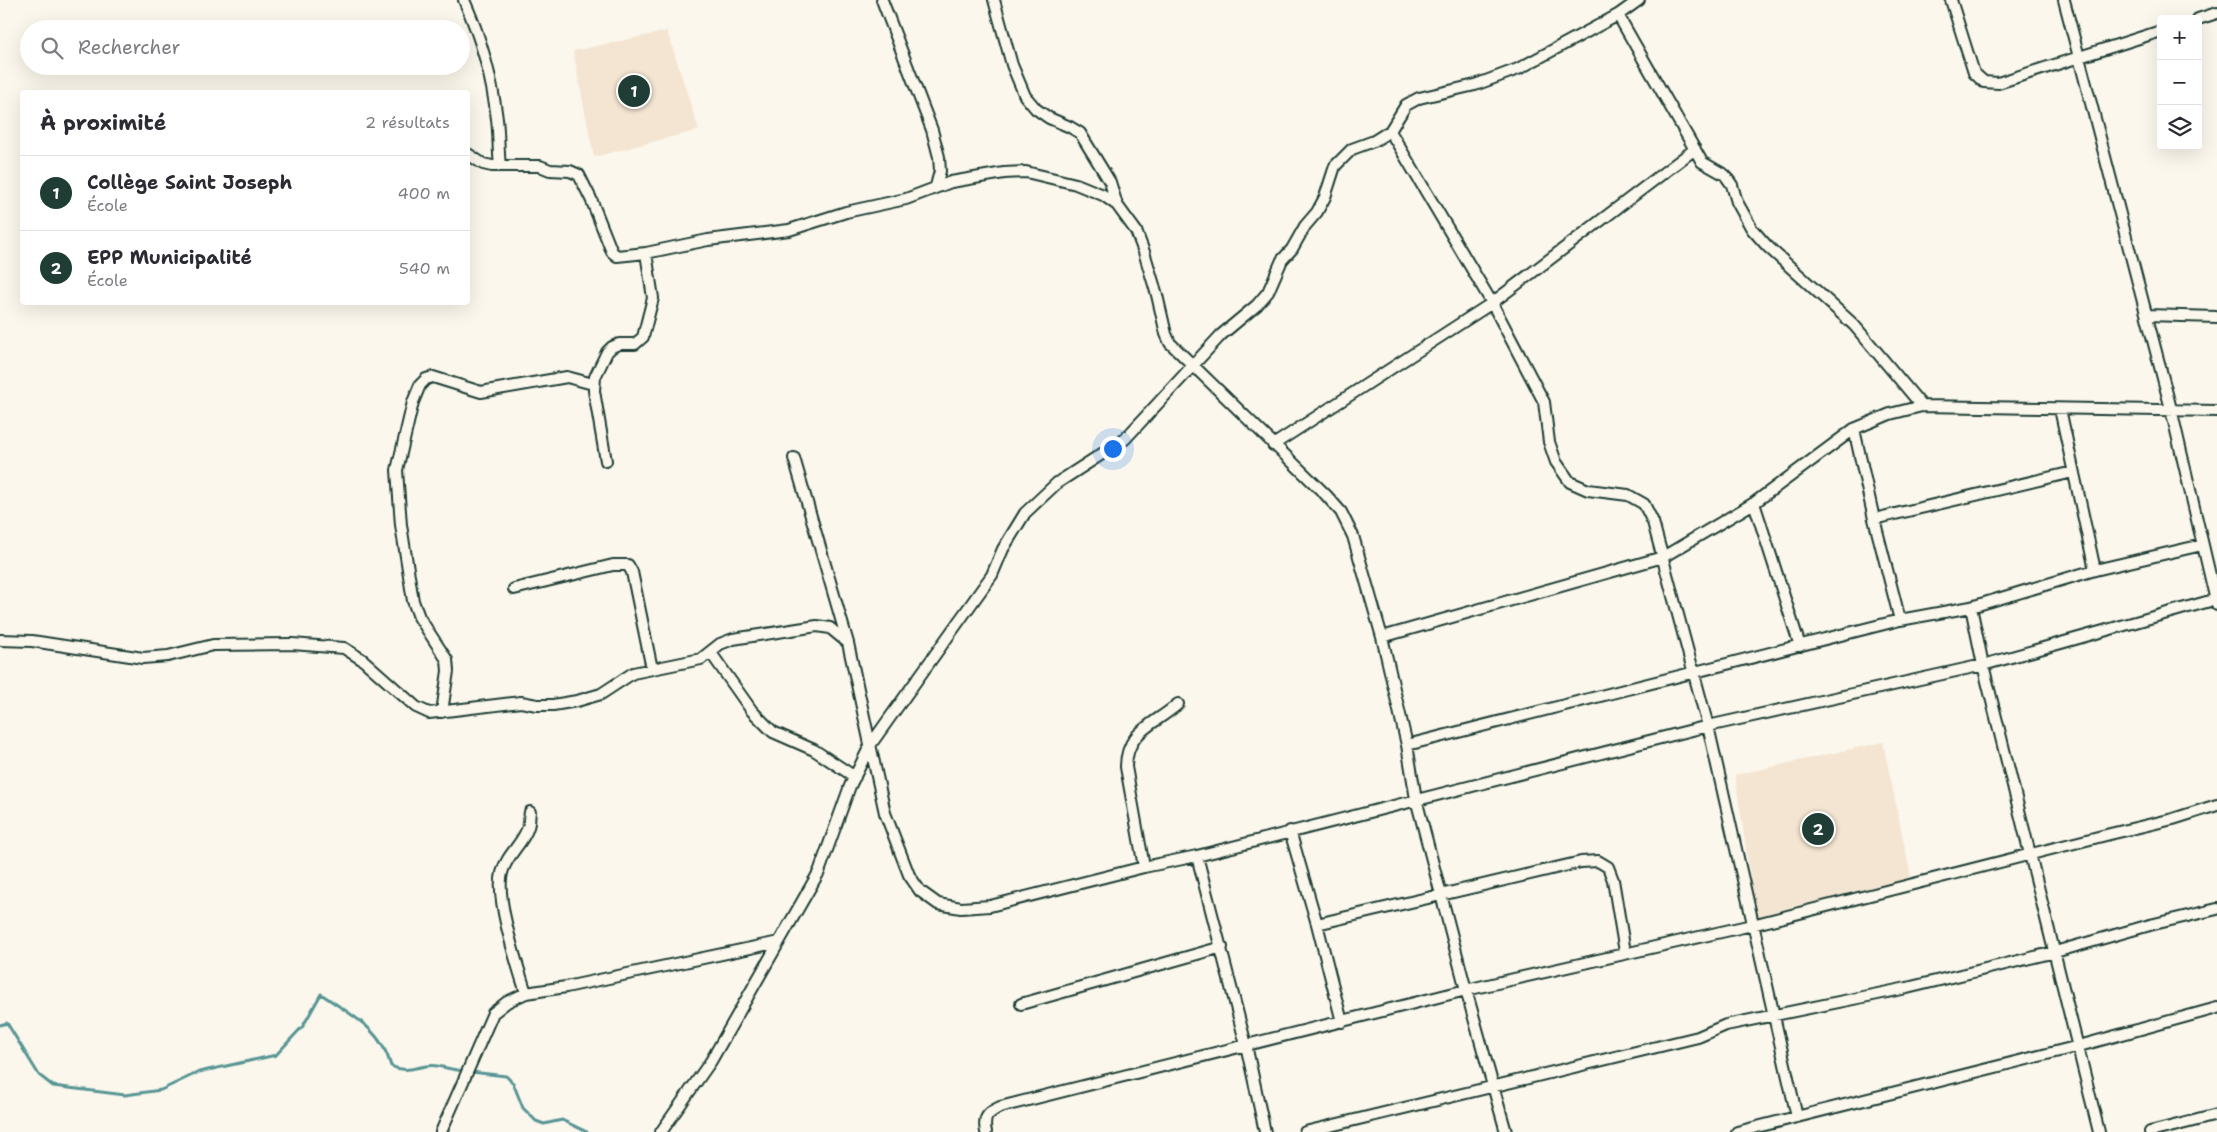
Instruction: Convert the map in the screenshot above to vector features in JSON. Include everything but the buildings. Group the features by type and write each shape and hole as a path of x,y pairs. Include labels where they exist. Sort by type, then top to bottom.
{"street":[{"path":"464,0 481,42 491,81 498,121 500,166"},
{"path":"882,0 932,130 939,157 940,170 936,186"},
{"path":"994,0 1012,65 1025,96 1036,109 1049,118 1070,127 1080,134 1110,182 1117,205 1136,231 1158,294 1166,334 1170,343 1341,512 1353,536 1382,637 1407,745 1416,799 1466,990 1506,1132"},
{"path":"660,1132 711,1061 819,872 855,777 871,744 992,575 1003,549 1025,513 1057,483 1125,439 1221,335 1257,305 1268,292 1282,260 1317,212 1325,197 1335,166 1352,149 1374,141 1390,131 1406,105 1419,98 1496,78 1518,69 1618,15 1639,0"},
{"path":"1951,0 1974,72 1984,82 1998,83 2157,32"},
{"path":"794,458 848,643 885,813 900,854 909,876 920,892 938,904 962,908 990,906 1144,867 1196,856 1708,726 1983,665 2216,601 2171,409 2064,0"},
{"path":"2202,18 2217,13"},
{"path":"1618,15 1702,162 1725,175 1732,185 1737,202 1752,229 1854,325 1922,406"},
{"path":"1390,131 1492,303 1544,402 1549,442 1556,462 1570,482 1588,490 1628,495 1644,504 1653,522 1708,726 1797,1117"},
{"path":"1273,445 1492,303 1695,149"},
{"path":"470,155 483,164 540,166 550,170 570,171 578,175 591,199 612,252 617,256 646,253 708,240 789,230 846,212 906,199 936,186 1004,173 1026,172 1076,184 1103,196 1117,205"},
{"path":"606,461 594,384 597,370 606,352 619,344 634,344 643,337 653,298 646,253"},
{"path":"2146,315 2217,317"},
{"path":"442,712 448,671 447,660 418,617 413,601 399,508 397,470 413,402 420,385 426,379 433,377 481,392 567,377 594,384"},
{"path":"1382,637 1663,557 1754,503 1854,428 1890,414 1922,406 2217,411"},
{"path":"2060,409 2095,570"},
{"path":"1854,428 1874,519 1900,620"},
{"path":"1874,519 2073,472"},
{"path":"1754,503 1800,646"},
{"path":"1407,745 1900,620 1971,607 2095,570 2202,545"},
{"path":"514,589 613,565 628,565 632,572 652,669"},
{"path":"1971,607 1983,665 2099,1132"},
{"path":"0,640 32,641 143,658 168,656 213,645 292,644 344,648 363,660 416,707 429,713 521,702 537,705 554,705 577,701 600,694 633,673 701,659 720,644 733,639 817,626 830,628 848,643"},
{"path":"711,653 752,711 773,732 814,750 855,777"},
{"path":"1144,867 1126,766 1126,754 1130,743 1137,735 1178,704"},
{"path":"986,1132 984,1121 986,1117 1000,1108 1466,990 1625,952 1752,925 2173,820 2217,805"},
{"path":"526,993 512,951 500,889 502,874 509,856 528,827 530,812"},
{"path":"1290,831 1317,924 1342,1022"},
{"path":"1196,856 1222,947 1265,1132"},
{"path":"1317,924 1581,862 1598,861 1608,867 1613,880 1625,952"},
{"path":"1305,1132 1493,1088 1575,1065 1698,1037 1726,1025 1907,988 2055,952 2217,908"},
{"path":"441,1132 493,1013 507,1002 526,993 575,985 779,942"},
{"path":"1021,1004 1222,947"},
{"path":"1737,1132 2079,1046 2217,1008"},
{"path":"2150,1132 2217,1115"}],"shaded area":[{"path":"667,31 699,130 594,157 573,51"},
{"path":"1883,742 1911,877 1756,917 1735,775"}],"waterway":[{"path":"0,1025 7,1023 39,1075 53,1086 125,1095 161,1090 199,1072 276,1055 303,1026 321,994 354,1016 372,1032 380,1042 391,1066 404,1069 437,1066 464,1071"},
{"path":"471,1072 506,1076 513,1083 523,1108 536,1121 544,1124 562,1120 587,1132"}],"place":[{"name":"Collège Saint Joseph","path":"634,91"},
{"name":"EPP Municipalité","path":"1818,829"}]}
